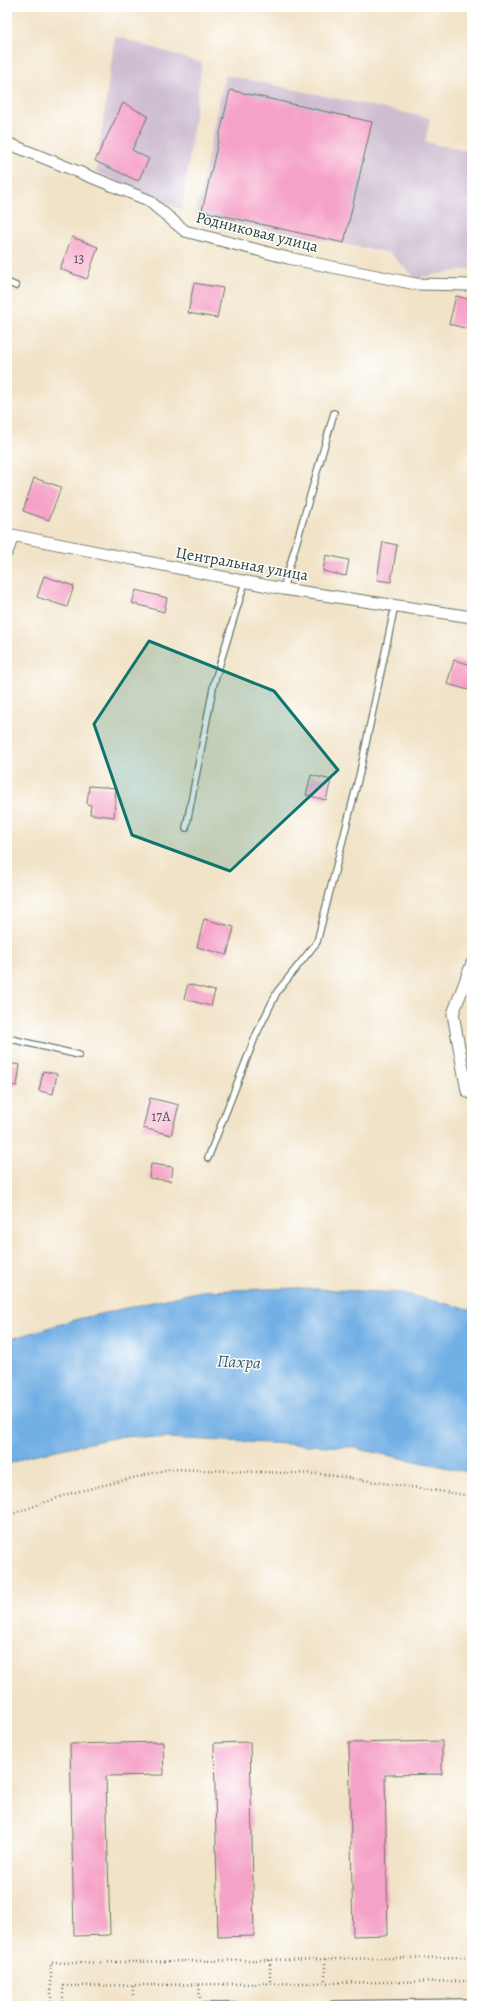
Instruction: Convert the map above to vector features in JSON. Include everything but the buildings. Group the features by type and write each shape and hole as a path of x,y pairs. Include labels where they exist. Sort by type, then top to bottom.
{"street":[{"name":"Родниковая улица","path":"7,143 148,200 185,231 288,258 416,284 472,285"},
{"name":"Центральная улица","path":"10,535 283,589 472,617"},
{"path":"7,552 10,535"},
{"path":"472,963 453,1014 467,1091 472,1094"}],"lane":[{"path":"7,282 16,286"},
{"path":"283,589 334,413"},
{"path":"186,828 214,683 245,582"},
{"path":"208,1158 256,1035 277,992 317,942 360,772 395,606"},
{"path":"7,1038 79,1055"},
{"path":"333,2006 333,2004 472,2002"},
{"path":"134,2006 278,2006"}],"path":[{"path":"7,1516 68,1494 169,1469 322,1474 472,1496"},
{"path":"51,2006 51,1963 472,1957"},
{"path":"270,1960 270,1984"},
{"path":"325,1960 325,1983"},
{"path":"63,2006 63,1986 472,1981"}],"highlighted area":[{"path":"149,641 274,691 338,770 230,871 132,835 94,724"}],"shaded area":[{"path":"115,36 202,63 182,210 96,172"},
{"path":"225,75 430,118 425,142 472,152 472,270 468,269 415,278 390,253 196,215"}],"water":[{"name":"Пахра","path":"298,1288 401,1293 472,1310 472,1473 349,1447 123,1436 28,1456 7,1465 7,1340 78,1319 201,1291"}]}
